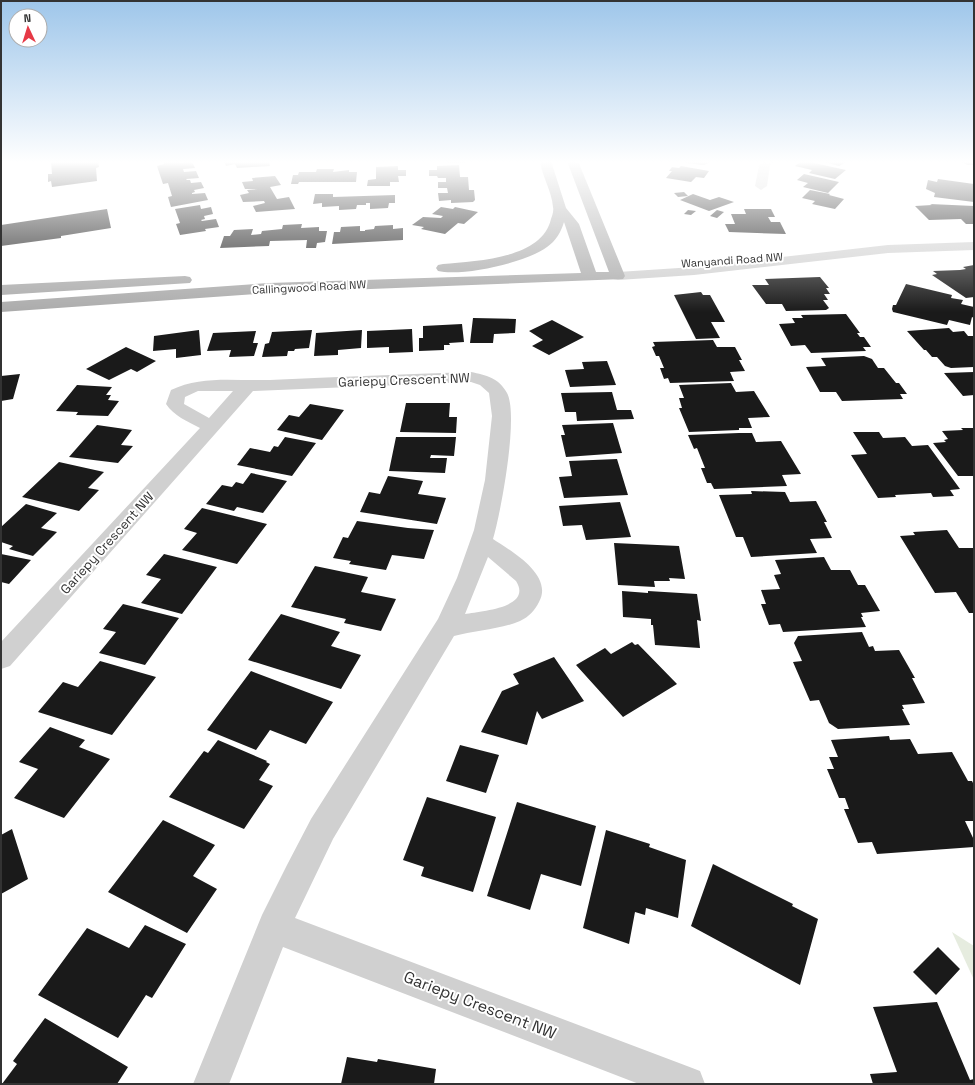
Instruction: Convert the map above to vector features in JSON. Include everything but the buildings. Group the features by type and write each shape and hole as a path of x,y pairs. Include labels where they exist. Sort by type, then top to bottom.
{"main road":[{"path":"406,271 466,267 522,254 543,243 553,233 559,212"},
{"path":"563,212 572,224 588,272"},
{"path":"593,212 616,271"},
{"name":"Callingwood Road NW","path":"1,290 116,283 406,271 588,272"},
{"name":"Callingwood Road NW","path":"1,306 269,288 616,271"}],"street":[{"name":"Wanyandi Road NW","path":"616,271 694,271 849,253 974,246"},
{"name":"Gariepy Crescent NW","path":"211,1084 274,927 322,829 445,628 462,597 482,542 496,479 500,440 500,400 499,394 491,384 482,379 461,377 248,386 198,386 191,387 178,394 175,404 179,409 212,427"},
{"name":"Gariepy Crescent NW","path":"1,659 248,386"},
{"path":"445,628 512,614 521,609 528,602 532,591 528,577 482,542"},
{"name":"Gariepy Crescent NW","path":"274,927 687,1084"}],"shaded area":[{"path":"952,932 974,946 974,980"}]}
